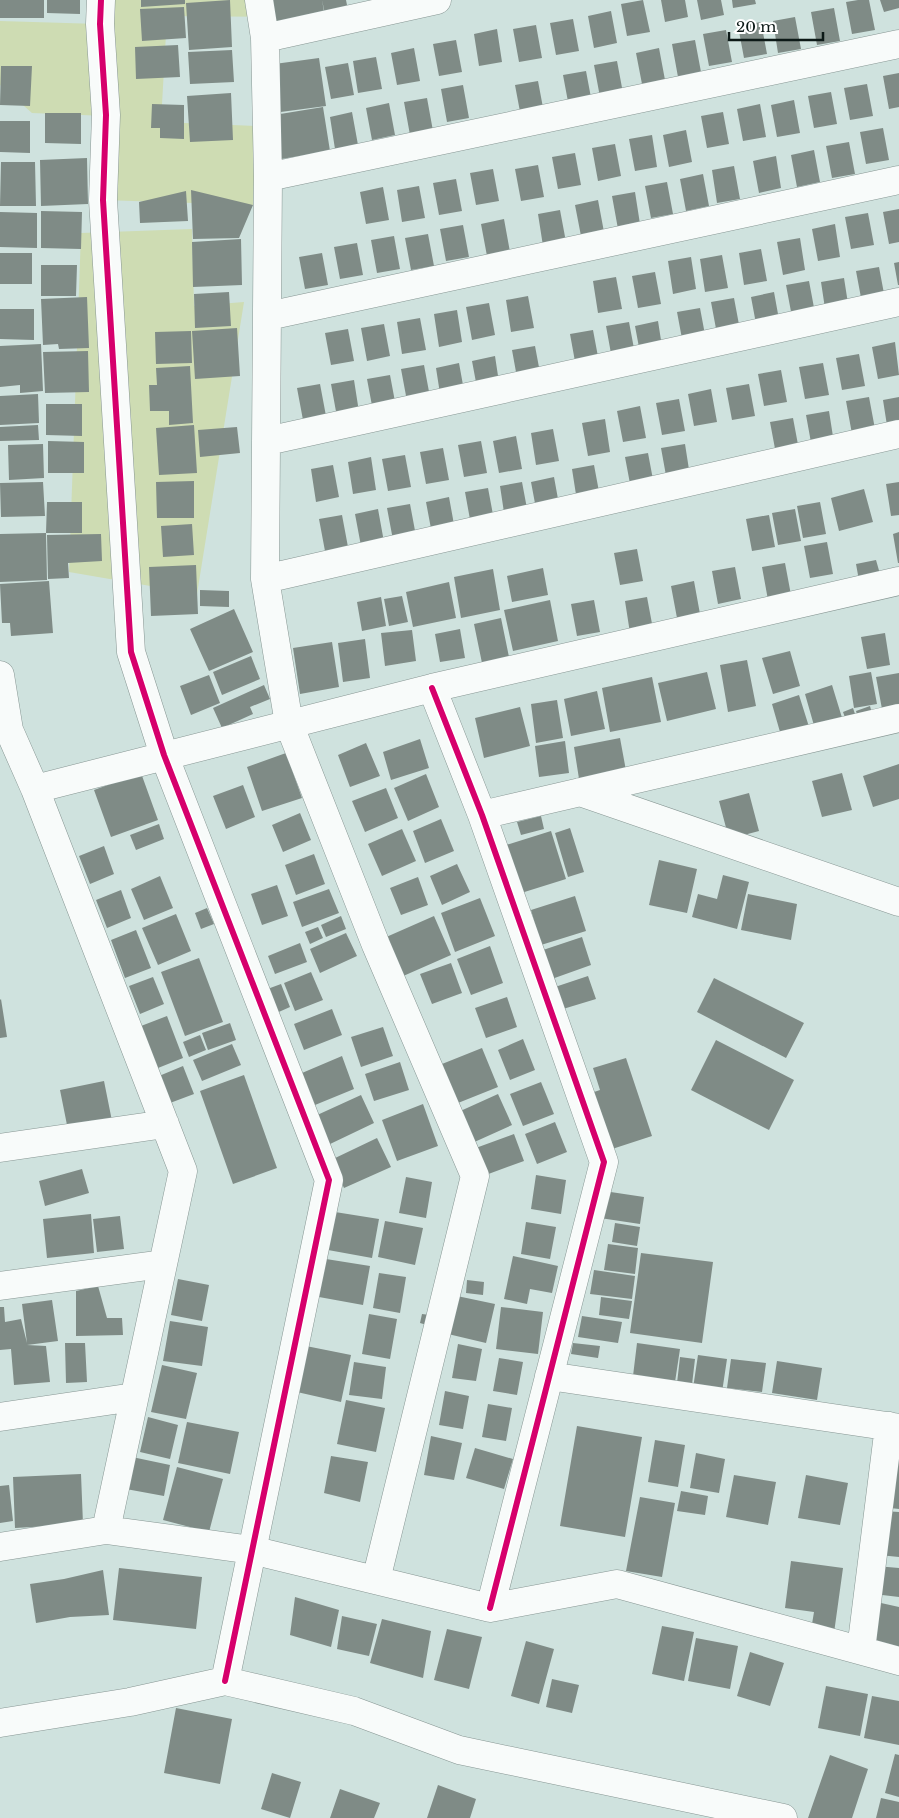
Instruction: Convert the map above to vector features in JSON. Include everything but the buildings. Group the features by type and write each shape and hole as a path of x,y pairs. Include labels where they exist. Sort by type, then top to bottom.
{"street":[{"path":"100,0 106,115 103,200 131,652 164,755 329,1180 225,1680"},
{"path":"259,0 264,38 268,177 266,578 289,724 376,945 475,1176 376,1580"},
{"path":"264,38 436,0"},
{"path":"268,177 899,44"},
{"path":"268,316 899,180"},
{"path":"267,441 899,302"},
{"path":"266,578 899,434"},
{"path":"35,789 432,688 899,581"},
{"path":"0,675 5,730 35,789 183,1171 106,1530"},
{"path":"432,688 482,815 604,1162 490,1608"},
{"path":"482,815 899,718"},
{"path":"580,792 899,902"},
{"path":"0,1148 164,1124"},
{"path":"0,1286 163,1264"},
{"path":"550,1376 894,1427 861,1650"},
{"path":"0,1417 134,1397"},
{"path":"0,1547 106,1530 252,1550 490,1608 617,1584 899,1661"},
{"path":"0,1723 130,1702 225,1680 354,1711 459,1750 783,1818"}],"green space":[{"path":"101,0 284,0 283,17 167,16 161,122 256,126 253,205 103,200 106,116 32,113 0,85 0,21 99,24"},
{"path":"192,229 194,306 244,302 197,594 69,572 81,233"}],"cycle path":[{"path":"101,0 100,24 106,115 103,200 131,652 164,755 329,1180 225,1681"},
{"path":"432,688 482,815 604,1162 490,1608"}]}
